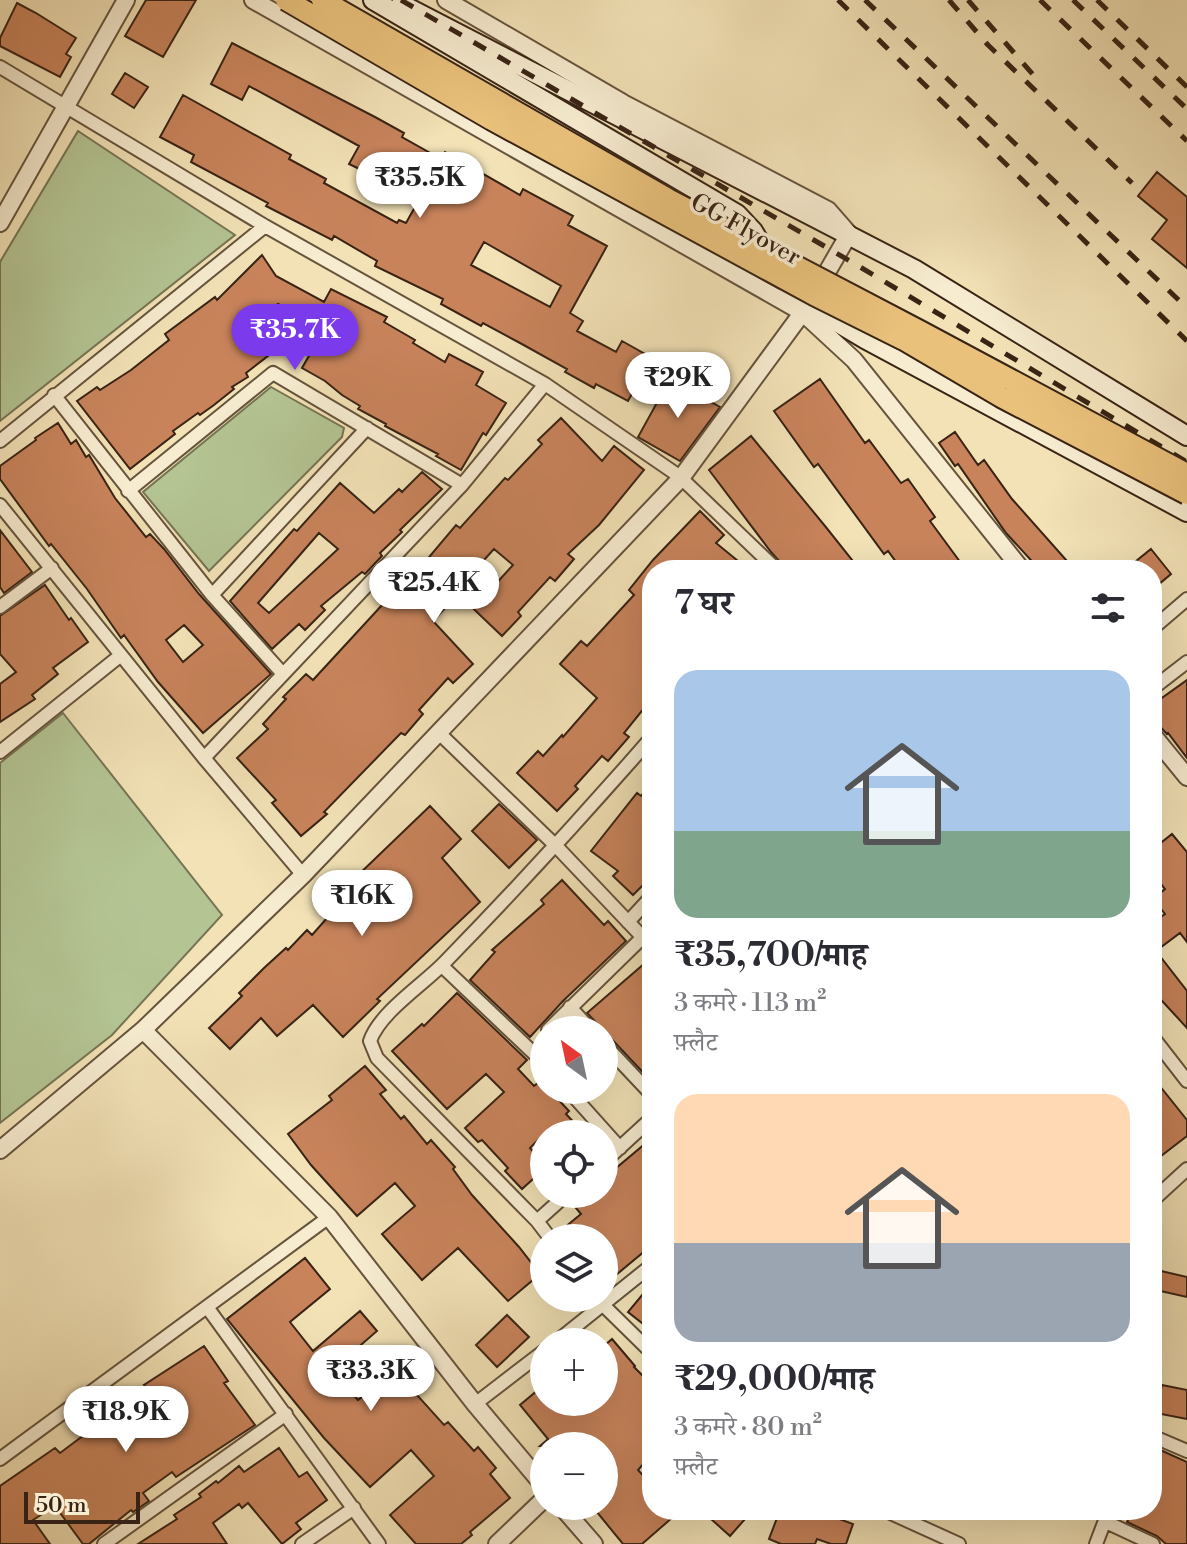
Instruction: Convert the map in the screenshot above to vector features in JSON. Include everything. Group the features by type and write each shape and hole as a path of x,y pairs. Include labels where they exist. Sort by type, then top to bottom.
{"main road":[{"name":"GG Flyover","path":"286,0 492,120 814,295 904,340 1001,397 1187,494"},
{"name":"GG Flyover","path":"322,0 668,199 1187,474"},
{"path":"373,0 737,214 760,240 787,286 805,308 1187,512"},
{"path":"394,0 914,269 1187,436"}],"street":[{"path":"2,217 126,0"},
{"path":"253,0 805,308 854,360 1014,560"},
{"path":"0,1150 143,1030 303,875 681,478 805,308 849,234 828,210 623,103 446,0"},
{"path":"0,67 265,226 545,384 681,478 767,560"},
{"path":"0,441 265,226"},
{"path":"128,491 273,373 462,485"},
{"path":"204,758 462,485 545,384"},
{"path":"54,395 212,595 283,674"},
{"path":"212,595 367,428"},
{"path":"0,505 204,758 303,875"},
{"path":"0,607 52,568"},
{"path":"1162,620 1187,599"},
{"path":"0,752 121,655"},
{"path":"1162,681 1187,662"},
{"path":"439,733 556,846 642,936"},
{"path":"1162,746 1187,777"},
{"path":"539,1224 372,1049 370,1041 374,1031 442,966 556,846 642,748"},
{"path":"628,922 642,907"},
{"path":"561,1016 642,947"},
{"path":"442,966 530,1047"},
{"path":"570,1007 578,1016"},
{"path":"143,1030 329,1217 530,1469"},
{"path":"1162,1049 1187,1081"},
{"path":"618,1059 642,1084"},
{"path":"581,1104 620,1148 642,1127"},
{"path":"1162,1192 1187,1169"},
{"path":"537,1221 551,1208"},
{"path":"0,1459 329,1217"},
{"path":"618,1289 642,1272"},
{"path":"207,1307 379,1544"},
{"path":"571,1328 588,1312"},
{"path":"609,1312 642,1343"},
{"path":"475,1404 530,1362"},
{"path":"104,1544 286,1414"},
{"path":"1162,1440 1187,1451"},
{"path":"302,1544 354,1508"},
{"path":"508,1540 530,1515"},
{"path":"573,1520 594,1544"},
{"path":"909,1520 959,1544"},
{"path":"1096,1544 1106,1520"},
{"path":"1114,1520 1153,1544"}],"green space":[{"path":"78,131 235,235 0,421 0,262"},
{"path":"271,387 344,428 342,437 209,571 143,492"},
{"path":"63,713 222,915 112,1035 0,1123 0,763"}],"building":[{"path":"146,0 196,0 163,57 125,36"},
{"path":"17,3 76,38 66,54 71,57 60,77 0,46 0,38"},
{"path":"232,43 404,133 402,137 441,159 445,152 520,195 523,189 573,216 568,225 607,246 570,313 583,321 577,331 616,352 622,341 652,358 628,401 596,384 594,388 520,343 441,304 443,299 375,266 377,261 334,236 332,240 266,206 268,203 191,162 194,155 160,137 183,95 291,155 289,159 326,179 324,183 397,223 399,220 406,223 420,198 349,164 359,146 249,86 242,100 211,84","holes":["484,242 561,286 550,307 471,265"]},
{"path":"125,73 148,87 134,108 112,94"},
{"path":"1157,172 1187,197 1187,268 1152,239 1167,220 1138,196"},
{"path":"262,255 276,276 324,302 331,289 387,317 384,322 445,362 449,354 483,372 476,385 506,403 461,470 358,409 360,406 302,368 321,335 309,329 313,322 278,304 250,324 273,352 246,373 248,377 232,387 234,389 173,431 175,434 130,469 77,401 131,370 169,340 165,334 215,297 217,300"},
{"path":"670,379 720,407 680,461 638,437"},
{"path":"820,379 865,443 869,440 901,483 908,479 935,517 930,521 959,560 895,560 888,551 884,554 818,464 814,467 774,411"},
{"path":"561,418 602,461 614,446 644,470 599,525 568,554 574,559 555,581 550,577 518,612 521,616 502,636 458,594 433,621 473,664 453,683 448,678 419,710 423,714 405,735 401,733 324,812 327,814 301,836 272,803 276,800 237,758 268,729 263,724 286,699 283,697 306,674 313,680 383,604 385,606 409,581 456,525 460,528 505,478 508,480 542,444 538,440","holes":["494,549 513,565 492,588 474,571"]},
{"path":"58,423 71,444 76,440 146,537 150,534 164,549 199,594 271,674 203,733 158,682 124,635 121,638 87,589 51,544 49,546 0,479 0,466","holes":["184,625 203,645 183,662 166,640"]},
{"path":"955,432 978,465 984,460 1012,499 1066,560 1031,560 1006,533 958,464 955,466 939,443"},
{"path":"751,436 852,560 778,560 709,470"},
{"path":"422,472 442,489 400,530 402,532 380,553 382,556 365,574 362,572 321,606 325,610 305,630 299,624 272,649 230,601 340,483 374,513 399,489 402,492","holes":["319,533 338,549 269,613 258,603"]},
{"path":"700,511 724,535 716,543 737,560 653,560"},
{"path":"0,530 32,572 4,593 0,587"},
{"path":"1151,549 1160,560 1137,560"},
{"path":"1162,563 1171,574 1162,582"},
{"path":"642,574 642,711 624,733 629,737 608,761 602,756 557,811 517,773 538,751 543,756 597,698 560,664 581,641 587,646 634,595 629,590"},
{"path":"45,585 88,642 53,668 58,674 32,695 35,699 0,722 0,684 16,672 0,654 0,616"},
{"path":"1187,680 1187,758 1162,729 1162,698"},
{"path":"637,793 641,796 642,886 633,895 613,876 618,871 591,851"},
{"path":"499,804 537,840 509,868 472,831"},
{"path":"430,806 461,839 442,858 480,902 377,999 380,1001 343,1037 313,1005 277,1036 261,1018 230,1049 209,1028 242,996 239,993 286,948 288,950 307,930 312,935 359,882 355,878"},
{"path":"1172,834 1187,852 1187,942 1180,933 1162,946 1162,916 1165,914 1162,910 1162,892 1165,889 1162,885 1162,842"},
{"path":"562,880 604,925 608,921 626,941 549,1016 530,1016 530,1037 470,980 495,952 492,950 544,904 541,900"},
{"path":"1162,959 1187,991 1187,1028 1162,1001"},
{"path":"642,966 642,1071 618,1046 618,1016 590,1016 587,1013"},
{"path":"457,993 527,1060 518,1069 530,1082 530,1104 562,1104 569,1111 566,1114 572,1120 530,1120 530,1182 522,1189 505,1171 508,1168 482,1140 478,1142 465,1128 504,1092 486,1074 447,1109 392,1051 422,1024 424,1026"},
{"path":"365,1066 386,1090 380,1094 401,1119 404,1116 427,1144 431,1140 455,1167 453,1169 472,1195 530,1261 530,1282 508,1301 458,1248 422,1280 382,1234 415,1206 395,1183 357,1216 288,1134 332,1100 329,1096"},
{"path":"1162,1089 1187,1120 1187,1136 1162,1155"},
{"path":"642,1146 642,1253 618,1273 618,1224 569,1224 581,1214 576,1208 618,1208 618,1166"},
{"path":"305,1258 330,1289 290,1322 313,1351 360,1311 377,1331 332,1370 358,1400 402,1363 424,1388 416,1394 444,1425 448,1422 474,1451 478,1447 496,1468 490,1474 510,1498 470,1532 472,1535 461,1544 416,1544 390,1515 434,1476 411,1450 370,1487 324,1438 227,1319"},
{"path":"1162,1271 1187,1277 1187,1297 1162,1291"},
{"path":"642,1295 642,1323 628,1312"},
{"path":"507,1315 529,1337 497,1367 476,1345"},
{"path":"204,1346 228,1381 224,1383 255,1425 176,1477 172,1472 143,1493 149,1501 133,1512 131,1510 89,1544 83,1544 55,1506 33,1520 50,1544 0,1544 0,1486 55,1448 60,1453 88,1432 86,1429 146,1387 144,1385"},
{"path":"618,1346 642,1375 642,1465 638,1470 642,1474 642,1520 670,1520 642,1544 623,1544 603,1520 618,1520 618,1432 542,1432 520,1405 530,1397 530,1416 618,1416"},
{"path":"1162,1385 1187,1390 1187,1419 1162,1414"},
{"path":"279,1448 299,1477 307,1472 327,1500 296,1523 301,1529 282,1544 248,1503 242,1508 239,1504 213,1523 227,1544 138,1544 177,1519 174,1515 201,1497 199,1494 216,1481 218,1483 239,1466 244,1472"},
{"path":"1162,1451 1187,1462 1187,1544 1166,1544 1157,1536 1127,1522 1162,1520"},
{"path":"712,1520 744,1520 730,1536"},
{"path":"776,1520 842,1520 853,1524 846,1544 831,1544 817,1539 815,1544 781,1544 769,1539"}],"railway":[{"path":"401,0 850,261 1187,462"},
{"path":"838,0 1187,341"},
{"path":"865,0 1187,308"},
{"path":"949,0 988,45 1132,183"},
{"path":"968,0 1036,78"},
{"path":"1040,0 1187,141"},
{"path":"1073,0 1187,109"},
{"path":"1097,0 1187,87"}]}
